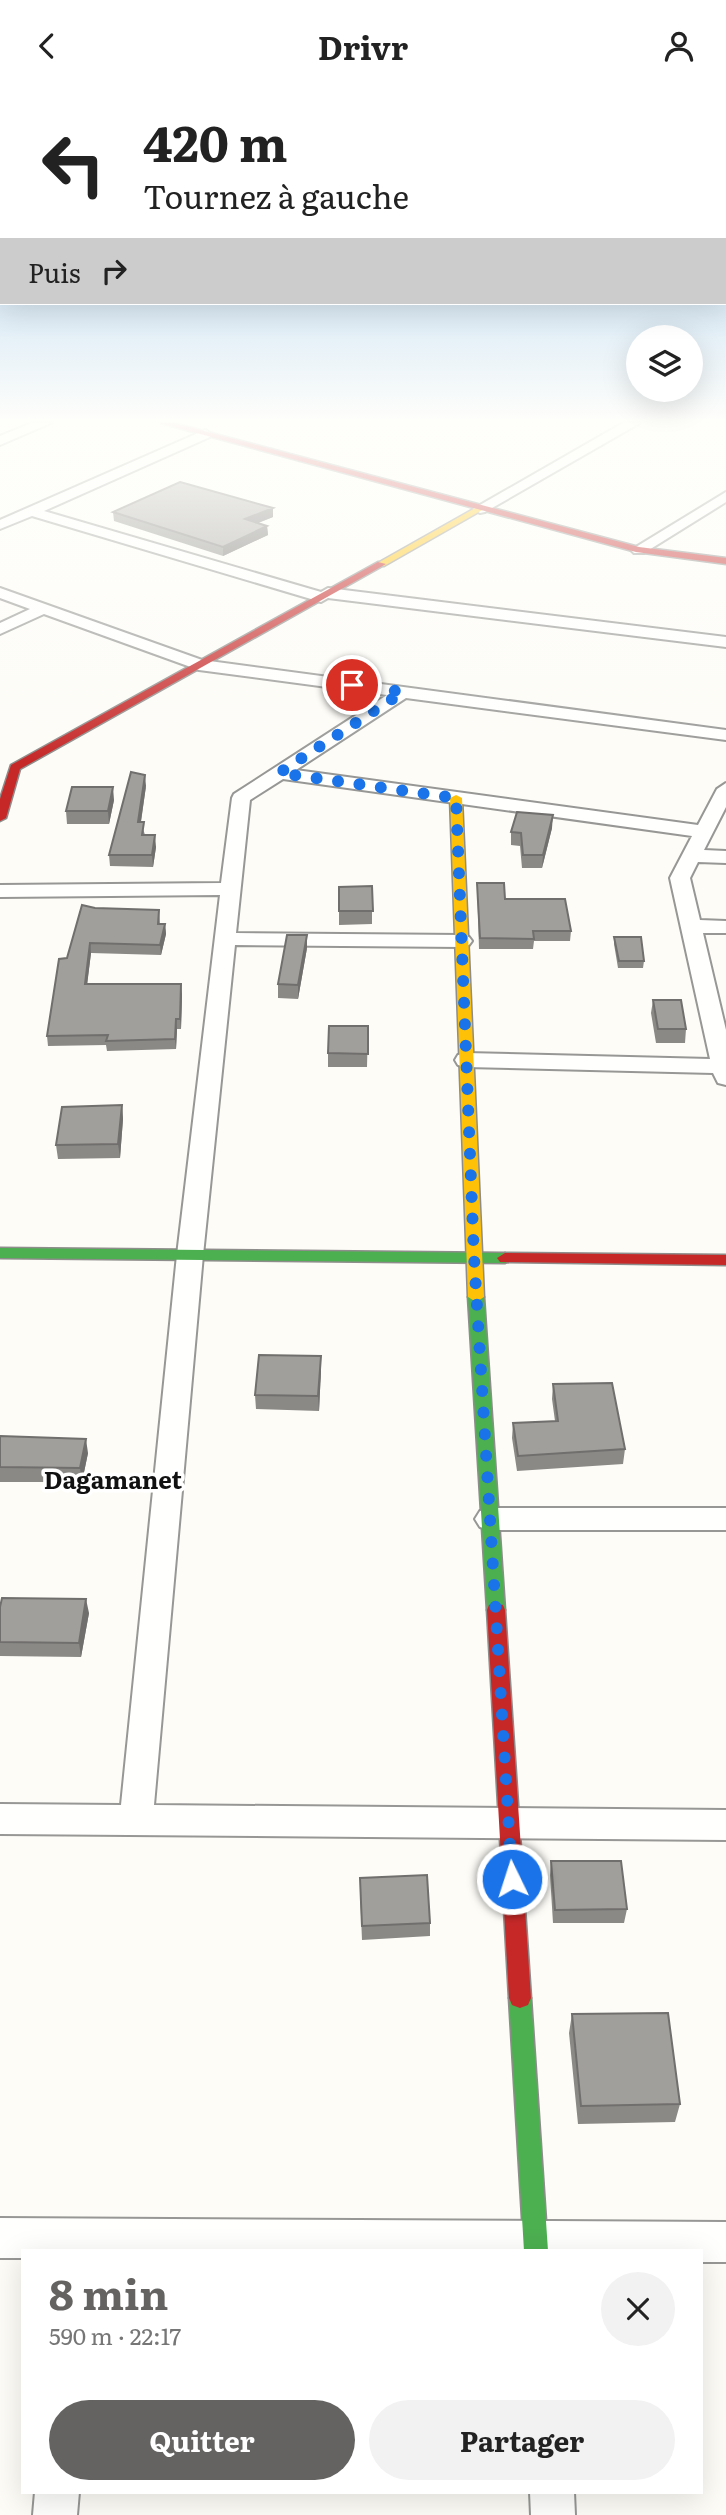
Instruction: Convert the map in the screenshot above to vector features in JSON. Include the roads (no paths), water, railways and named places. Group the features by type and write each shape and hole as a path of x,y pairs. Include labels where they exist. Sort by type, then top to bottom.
{"street":[{"path":"118,536 325,595 726,642"},
{"path":"0,818 5,786 15,767 431,536"},
{"path":"585,536 639,550 726,561"},
{"path":"639,550 661,536"},
{"path":"0,593 199,665 723,734 726,714"},
{"path":"0,629 43,609"},
{"path":"136,1820 190,1255 241,798 403,692"},
{"path":"279,773 704,832"},
{"path":"466,1060 725,1070 680,877 726,789"},
{"path":"456,798 474,1257 536,2246"},
{"path":"691,856 726,857"},
{"path":"0,891 231,889"},
{"path":"691,926 726,926"},
{"path":"225,939 462,941"},
{"path":"0,1253 726,1260"},
{"path":"490,1519 726,1519"},
{"path":"0,1819 726,1825"},
{"path":"0,2238 83,2245 536,2246 726,2242"},
{"path":"55,2515 57,2494"},
{"path":"552,2494 553,2515"}],"district":[{"name":"Dagamanet","path":"113,1481"}]}
